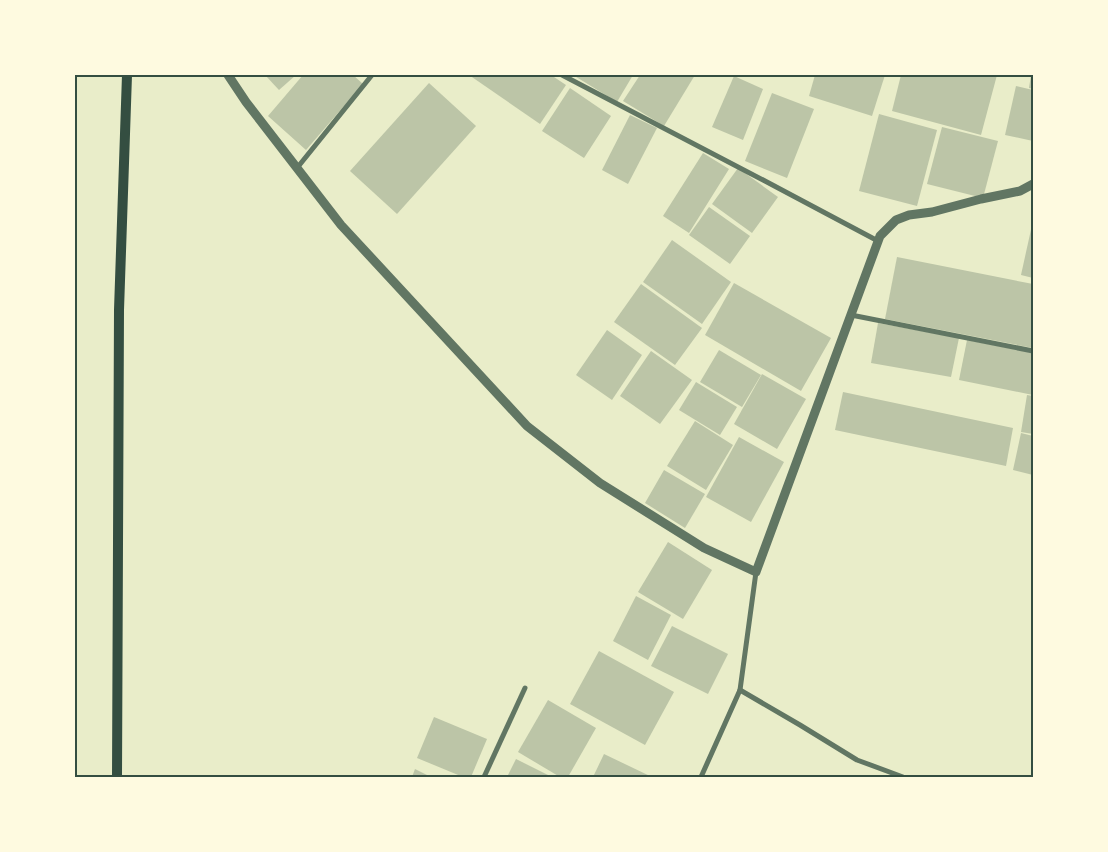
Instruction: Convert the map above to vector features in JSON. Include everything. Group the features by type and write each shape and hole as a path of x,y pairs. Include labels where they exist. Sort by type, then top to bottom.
{"main road":[{"path":"117,777 119,310 126,75"}],"street":[{"path":"228,75 246,102 341,225 527,426 600,483 704,548 756,572"},
{"path":"297,168 372,75"},
{"path":"562,75 765,180 878,242"},
{"path":"701,777 740,690 756,572 880,236 896,220 909,215 932,212 1020,191 1033,184"},
{"path":"850,315 1033,351"},
{"path":"484,777 525,688"},
{"path":"740,690 857,760 903,777"}],"building":[{"path":"265,75 296,75 279,90"},
{"path":"303,75 353,75 363,84 306,150 268,116"},
{"path":"469,75 551,75 566,85 540,124"},
{"path":"573,75 633,75 617,102"},
{"path":"640,75 695,75 664,126 623,101"},
{"path":"815,75 885,75 872,116 809,96"},
{"path":"901,75 997,75 981,135 892,111"},
{"path":"1031,75 1033,75 1033,89 1029,88"},
{"path":"734,76 763,89 743,140 712,127"},
{"path":"429,83 476,126 397,214 350,171"},
{"path":"1016,86 1033,90 1033,141 1005,135"},
{"path":"570,88 611,116 584,158 542,131"},
{"path":"772,93 814,109 787,178 745,161"},
{"path":"879,114 937,130 917,206 859,191"},
{"path":"630,115 657,128 628,184 602,170"},
{"path":"942,127 998,141 983,198 927,184"},
{"path":"703,153 729,169 689,233 663,216"},
{"path":"738,168 778,197 752,233 712,204"},
{"path":"709,207 750,236 730,264 689,235"},
{"path":"1033,225 1033,278 1021,275"},
{"path":"672,240 731,282 702,324 643,282"},
{"path":"897,257 1033,284 1033,348 885,319"},
{"path":"734,283 831,338 801,391 705,335"},
{"path":"641,284 702,328 675,365 614,322"},
{"path":"878,323 959,338 951,377 871,363"},
{"path":"607,330 642,355 612,400 576,375"},
{"path":"967,340 1033,353 1033,395 959,380"},
{"path":"719,350 761,375 742,407 700,382"},
{"path":"651,351 692,380 660,424 620,396"},
{"path":"762,374 806,399 777,449 734,424"},
{"path":"696,382 737,407 720,435 679,410"},
{"path":"843,392 1013,428 1006,466 835,430"},
{"path":"1027,395 1033,396 1033,434 1021,432"},
{"path":"695,421 733,445 706,490 667,466"},
{"path":"1021,433 1033,436 1033,475 1013,470"},
{"path":"739,437 784,462 751,522 706,497"},
{"path":"664,470 705,494 685,528 645,503"},
{"path":"668,542 712,570 683,619 638,592"},
{"path":"636,596 671,615 648,660 613,641"},
{"path":"672,626 728,654 708,694 651,666"},
{"path":"599,651 674,692 645,745 570,704"},
{"path":"548,700 596,728 568,777 560,777 518,752"},
{"path":"434,717 487,739 471,777 463,777 417,758"},
{"path":"604,754 652,777 593,777"},
{"path":"516,759 552,777 507,777"},
{"path":"415,769 431,777 412,777"}]}
